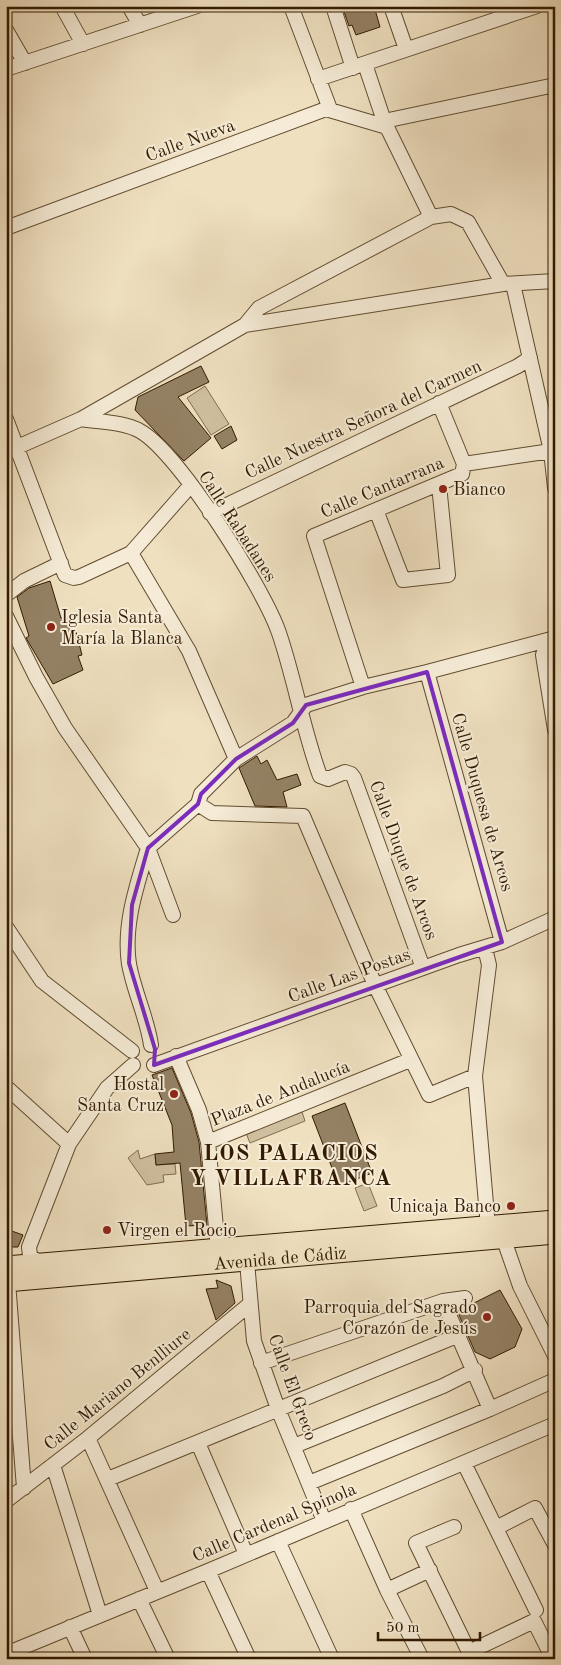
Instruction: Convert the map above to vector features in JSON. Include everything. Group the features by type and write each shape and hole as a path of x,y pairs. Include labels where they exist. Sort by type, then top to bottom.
{"main road":[{"name":"Avenida de Cádiz","path":"7,1277 40,1263 555,1220"},
{"name":"Avenida de Cádiz","path":"7,1277 247,1262 555,1234"}],"street":[{"path":"62,6 83,44"},
{"path":"130,6 140,25"},
{"path":"6,69 197,6"},
{"path":"291,6 330,109 385,124 555,85"},
{"path":"333,6 385,124 431,217"},
{"path":"391,6 406,49"},
{"path":"318,79 537,6"},
{"path":"6,30 25,63"},
{"name":"Calle Nueva","path":"6,228 330,109"},
{"path":"11,449 81,419 245,325 259,308 431,217 451,214 468,222 508,284 530,358 551,451 555,488"},
{"path":"245,325 508,284 555,281"},
{"name":"Calle Nuestra Señora del Carmen","path":"210,513 518,366 530,358"},
{"path":"439,403 464,464 551,451"},
{"path":"6,419 11,449 65,575 74,578 79,577 131,553 190,486"},
{"name":"Calle Rabadanes","path":"81,419 132,428 140,432 162,449 190,486 210,513 248,573 272,616 283,646 301,713"},
{"name":"Calle Cantarrana","path":"363,687 314,536 462,474 464,464"},
{"path":"376,510 403,580 448,575 439,484"},
{"path":"131,553 190,651 236,759"},
{"path":"6,596 24,580 61,563"},
{"path":"6,616 36,677 65,728 148,848 173,915"},
{"path":"6,927 42,981 132,1058 143,1070 154,1065 157,1054 151,1045 147,1022 131,972 128,952 132,905 148,848 198,804 202,794 236,759 293,723 309,704 363,687 555,638"},
{"path":"555,638 546,647 543,656 555,730"},
{"name":"Calle Duquesa de Arcos","path":"427,672 502,942"},
{"name":"Calle Duque de Arcos","path":"301,713 320,776 328,779 345,772 351,774 354,778 423,968"},
{"path":"198,804 212,813 303,816 375,985 410,1060 429,1095 475,1076"},
{"name":"Calle Las Postas","path":"154,1065 423,968 502,942 555,918"},
{"path":"485,948 489,965 475,1076 488,1226 504,1240 523,1294 555,1356"},
{"path":"40,1263 32,1258 29,1248 69,1144 108,1088 132,1058 140,1044 151,1045"},
{"path":"176,1056 199,1110 208,1142"},
{"name":"Plaza de Andalucía","path":"218,1249 208,1142 410,1060"},
{"path":"6,1087 69,1144"},
{"name":"Calle El Greco","path":"247,1262 254,1341 278,1409 324,1521"},
{"path":"7,1277 12,1399 24,1488"},
{"path":"261,1362 443,1301 465,1298"},
{"path":"443,1301 475,1370 490,1410"},
{"name":"Calle Mariano Benlliure","path":"6,1501 88,1438 250,1304"},
{"path":"108,1479 459,1335"},
{"path":"294,1446 443,1386 475,1370"},
{"path":"309,1483 490,1410 555,1380"},
{"name":"Calle Cardenal Spinola","path":"6,1654 70,1626 208,1571 555,1424"},
{"path":"88,1438 157,1591"},
{"path":"198,1443 246,1554"},
{"path":"464,1463 536,1610"},
{"path":"53,1465 100,1614"},
{"path":"496,1528 541,1503 555,1545"},
{"path":"351,1509 387,1590 422,1659"},
{"path":"454,1527 416,1543 469,1652 534,1621 553,1659"},
{"path":"278,1541 332,1659"},
{"path":"387,1590 430,1570"},
{"path":"208,1571 249,1659"},
{"path":"139,1599 168,1659"},
{"path":"70,1626 85,1659"}],"highlighted area":[{"path":"427,672 502,942 154,1065 155,1049 129,963 132,905 148,848 198,804 201,794 236,759 293,723 306,705"}],"shaded area":[{"path":"205,386 229,424 211,435 187,398"},
{"path":"302,1112 305,1121 250,1143 246,1133"},
{"path":"138,1150 140,1159 155,1154 156,1165 175,1164 176,1174 163,1175 164,1182 147,1185 128,1158"},
{"path":"368,1183 377,1206 364,1211 355,1188"}],"building":[{"path":"342,6 374,6 380,27 356,35 352,25 349,26"},
{"path":"201,366 209,382 178,397 211,438 184,461 135,410 138,397"},
{"path":"231,426 237,440 222,449 214,436"},
{"name":"Iglesia Santa María la Blanca","path":"50,581 61,618 72,616 82,655 78,656 83,670 53,684 26,638 29,636 17,597 29,588"},
{"path":"257,756 261,764 267,760 277,780 297,774 301,785 283,792 287,807 255,806 239,768"},
{"path":"172,1068 191,1113 199,1142 207,1225 186,1226 180,1163 156,1165 155,1154 174,1152 172,1125 152,1075"},
{"path":"345,1103 372,1173 339,1186 312,1116"},
{"path":"6,1229 23,1235 18,1247 6,1247"},
{"path":"216,1280 231,1286 235,1303 216,1320 206,1289 218,1288"},
{"name":"Parroquia del Sagrado Corazón de Jesús","path":"500,1290 522,1329 515,1347 490,1359 475,1352 456,1308 470,1305"}],"place":[{"name":"Bianco","path":"443,489"},
{"name":"Iglesia Santa María la Blanca","path":"51,627"},
{"name":"Hostal Santa Cruz","path":"174,1094"},
{"name":"Unicaja Banco","path":"511,1206"},
{"name":"Virgen el Rocio","path":"107,1230"},
{"name":"Parroquia del Sagrado Corazón de Jesús","path":"487,1317"}],"district":[{"name":"LOS PALACIOS Y VILLAFRANCA","path":"291,1164"}]}
